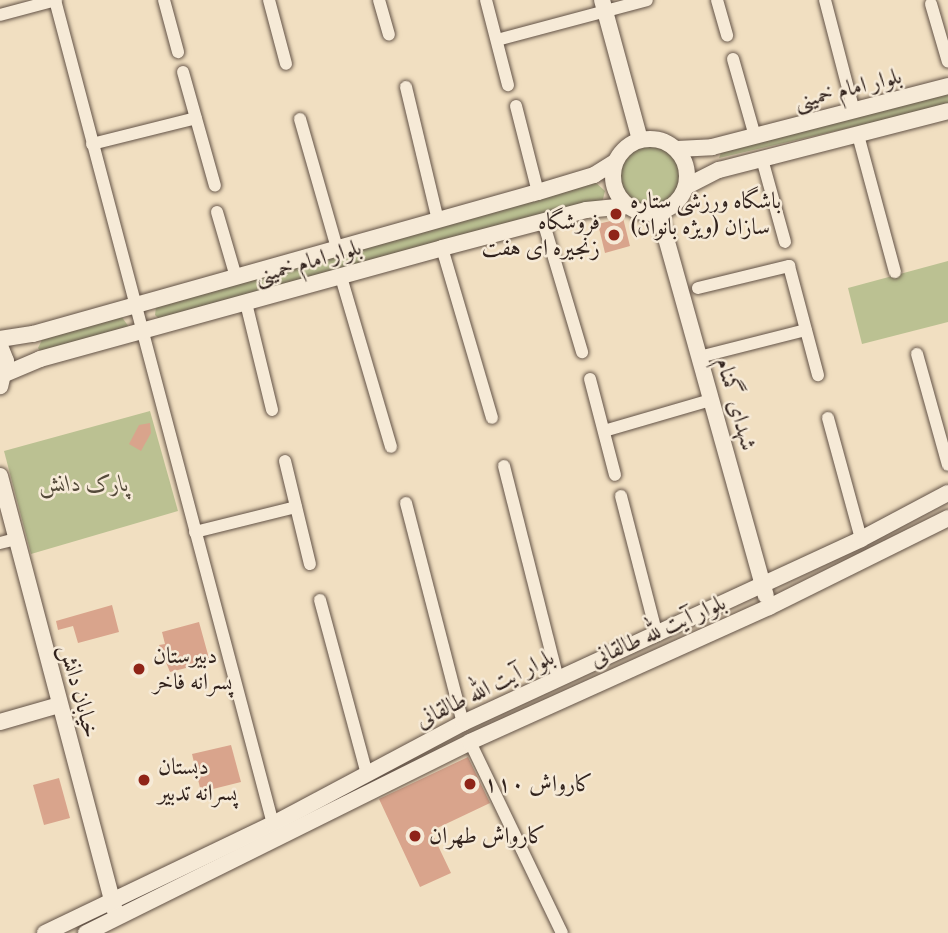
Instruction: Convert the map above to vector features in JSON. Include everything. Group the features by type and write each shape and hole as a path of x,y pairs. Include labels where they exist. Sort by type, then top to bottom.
{"street":[{"path":"0,15 55,0 274,824"},
{"path":"164,0 178,52"},
{"path":"269,0 286,64"},
{"path":"379,0 389,35"},
{"path":"486,0 509,85"},
{"path":"497,40 604,6 648,0"},
{"path":"717,0 727,36"},
{"path":"825,0 854,111"},
{"path":"931,4 948,62"},
{"path":"604,6 640,140"},
{"path":"733,59 755,136"},
{"path":"183,72 215,186"},
{"name":"بلوار امام خمینی","path":"677,149 755,136 948,86"},
{"path":"406,87 438,220"},
{"path":"516,106 538,192"},
{"name":"بلوار امام خمینی","path":"687,186 762,159 948,111"},
{"path":"92,144 196,118"},
{"path":"300,119 338,248"},
{"path":"858,135 895,272"},
{"path":"640,140 666,142 677,149 688,173 687,186 676,203 659,213 627,206 614,186 615,162 640,140"},
{"path":"762,159 785,243"},
{"name":"بلوار امام خمینی","path":"0,339 33,334 135,307 538,192 594,175 615,162"},
{"name":"بلوار امام خمینی","path":"3,380 40,359 543,221 627,206"},
{"path":"217,212 236,277"},
{"name":"شهدای گمنام","path":"659,213 769,607"},
{"path":"543,221 582,352"},
{"path":"442,248 492,418"},
{"path":"698,288 789,266 818,374"},
{"path":"341,277 391,447"},
{"path":"246,303 272,410"},
{"path":"699,357 806,330"},
{"path":"33,334 27,350 40,359"},
{"path":"0,346 3,380"},
{"path":"917,354 948,465"},
{"path":"590,379 615,475"},
{"path":"604,431 711,400"},
{"path":"828,418 861,539"},
{"path":"285,461 310,564"},
{"path":"504,466 558,679"},
{"name":"خیابان دانش","path":"0,476 8,541 59,705 117,918"},
{"name":"بلوار آیت الله طالقانی","path":"45,933 274,824 463,723 861,539 948,493"},
{"path":"621,496 657,635"},
{"path":"406,503 463,723"},
{"path":"195,532 296,507"},
{"name":"بلوار آیت لله طالقانی","path":"86,933 470,742 769,607 948,518"},
{"path":"320,600 367,774"},
{"path":"0,722 59,705"},
{"path":"470,742 562,933"}],"green space":[{"path":"948,94 948,105 719,158 722,150"},
{"path":"650,146 671,155 680,176 671,197 650,206 629,197 620,176 629,155"},
{"path":"593,180 605,191 602,203 159,319 155,315 156,307"},
{"path":"948,261 948,322 862,344 848,288"},
{"path":"121,316 129,327 41,352 38,348 42,340"},
{"name":"پارک دانش","path":"150,411 178,511 31,554 4,451"}],"building":[{"name":"فروشگاه زنجیره ای هفت","path":"623,218 630,246 605,253 598,224"},
{"path":"150,423 151,433 141,451 129,444 139,425"},
{"path":"112,605 119,632 78,643 73,626 58,630 56,621"},
{"path":"199,622 210,662 170,672 159,645 165,644 162,632"},
{"path":"231,745 241,782 201,792 192,754"},
{"path":"468,757 490,803 431,831 451,873 420,887 379,799"},
{"path":"59,778 70,818 44,825 33,785"}],"place":[{"name":"باشگاه ورزشی ستاره سازان (ویژه بانوان)","path":"616,214"},
{"name":"فروشگاه زنجیره ای هفت","path":"614,235"},
{"name":"دبیرستان پسرانه فاخر","path":"139,669"},
{"name":"دبستان پسرانه تدبیر","path":"144,780"},
{"name":"کارواش ۱۱۰","path":"470,784"},
{"name":"کارواش طهران","path":"415,836"}]}
